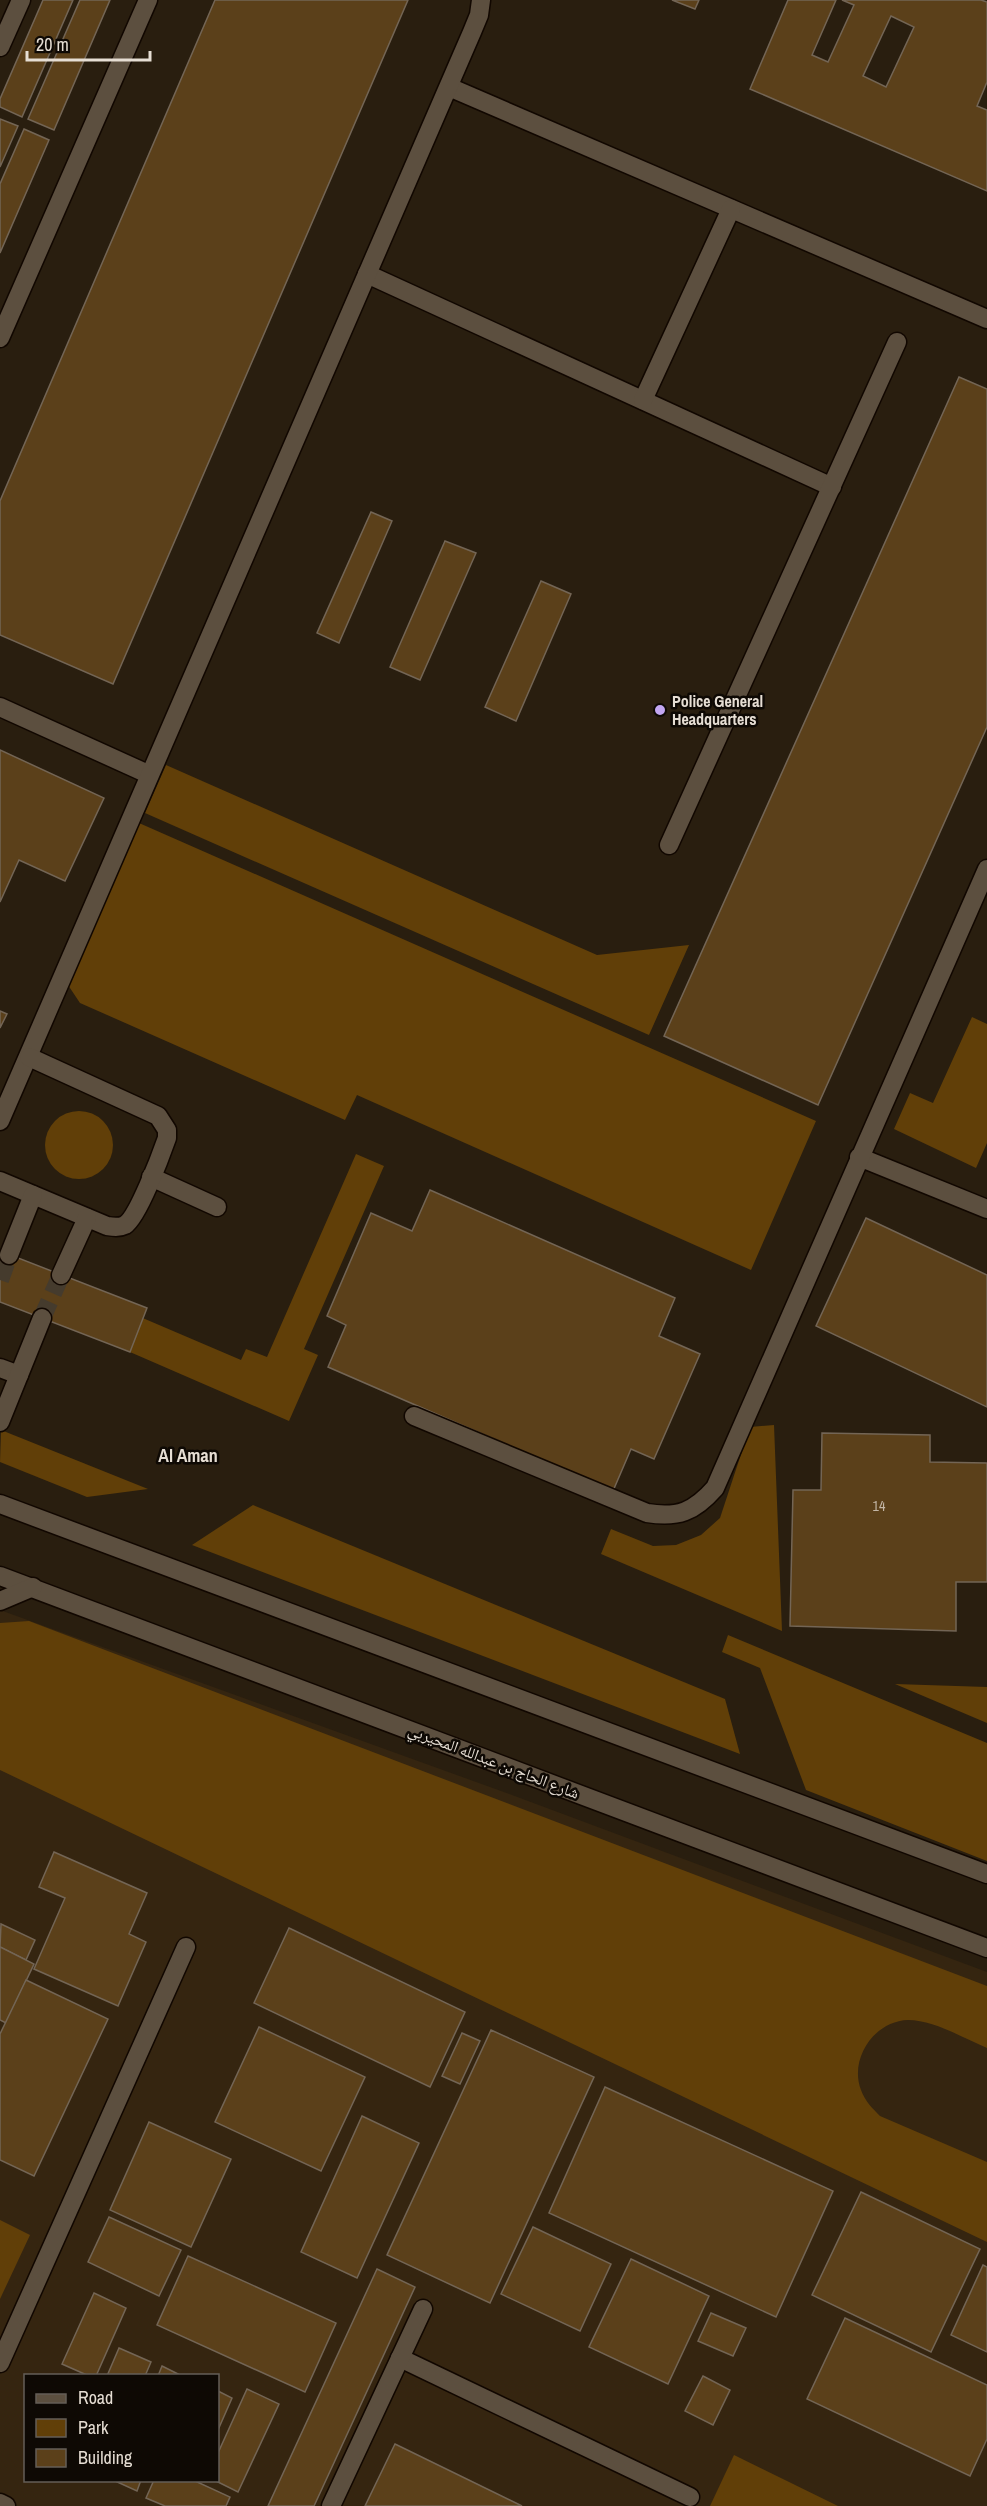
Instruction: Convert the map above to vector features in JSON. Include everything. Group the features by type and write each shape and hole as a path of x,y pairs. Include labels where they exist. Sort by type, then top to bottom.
{"street":[{"path":"0,47 21,0"},
{"path":"0,338 148,0"},
{"path":"0,1121 148,774 479,15 481,0"},
{"path":"448,87 987,319"},
{"path":"643,400 731,209"},
{"path":"367,274 832,488"},
{"path":"669,845 897,342"},
{"path":"0,707 148,774"},
{"path":"414,1416 647,1513 666,1516 685,1512 703,1502 716,1488 859,1156 987,869"},
{"path":"0,1181 106,1226 115,1228 124,1226 135,1212 167,1138 167,1130 158,1116 28,1057"},
{"path":"859,1156 987,1209"},
{"path":"151,1177 217,1207"},
{"path":"9,1255 33,1195"},
{"path":"61,1275 87,1218"},
{"path":"0,1422 42,1318"},
{"path":"0,1368 18,1375"},
{"path":"0,1504 987,1875"},
{"name":"شارع الحاج بن عبدالله المحيربي","path":"0,1576 987,1948"},
{"path":"0,1601 33,1587"},
{"path":"0,2362 186,1947"},
{"path":"330,2506 423,2309"},
{"path":"400,2358 690,2497"},
{"path":"0,2503 6,2506"}],"shaded area":[{"path":"0,1610 501,1791 987,1972 987,2506 0,2506"}],"green space":[{"path":"166,765 597,955 689,945 649,1035 145,813"},
{"path":"139,823 816,1121 751,1270 357,1095 345,1120 80,1003 68,985"},
{"path":"972,1017 987,1024 987,1143 976,1168 894,1129 910,1093 933,1103"},
{"path":"79,1111 92,1114 103,1121 110,1132 113,1145 110,1158 103,1169 92,1176 79,1179 66,1176 55,1169 48,1158 45,1145 48,1132 55,1121 66,1114"},
{"path":"356,1154 384,1166 304,1349 318,1355 289,1421 123,1349 138,1316 241,1360 246,1349 267,1357"},
{"path":"774,1425 782,1631 601,1554 611,1529 653,1546 676,1545 701,1535 720,1518 750,1427"},
{"path":"1,1430 148,1489 87,1497 0,1462"},
{"path":"253,1505 725,1699 740,1754 192,1545"},
{"path":"29,1621 987,1986 987,2048 928,2023 908,2020 896,2022 875,2034 867,2044 858,2066 858,2078 865,2098 880,2116 987,2162 987,2242 0,1770 0,1623"},
{"path":"728,1635 987,1743 987,1861 806,1790 760,1668 722,1652"},
{"path":"895,1684 987,1687 987,1723"},
{"path":"0,2220 30,2235 0,2299"},
{"path":"734,2455 838,2506 710,2506"}],"building":[{"path":"43,0 73,0 22,117 0,107 0,99"},
{"path":"80,0 110,0 54,130 28,119"},
{"path":"215,0 408,0 113,684 0,635 0,501"},
{"path":"672,0 699,0 695,9"},
{"path":"788,0 836,0 812,55 828,62 854,5 842,0 981,0 987,2 987,82 977,106 987,110 987,191 750,89","holes":["891,16 914,27 886,87 863,76"]},
{"path":"0,119 18,126 0,167"},
{"path":"24,129 49,140 0,253 0,184"},
{"path":"959,377 987,389 987,727 818,1105 664,1036"},
{"path":"371,512 392,521 339,643 317,633"},
{"path":"445,541 476,553 420,680 390,667"},
{"path":"541,581 571,594 516,721 485,707"},
{"path":"0,750 104,798 65,881 19,860 0,902"},
{"path":"0,1011 7,1014 0,1028"},
{"path":"430,1190 675,1298 659,1336 700,1354 654,1459 631,1449 613,1491 328,1367 346,1325 327,1316 371,1213 412,1231"},
{"path":"866,1218 987,1275 987,1407 816,1326"},
{"path":"0,1251 147,1308 130,1352 0,1302"},
{"path":"822,1433 930,1435 930,1462 987,1463 987,1582 956,1582 956,1631 790,1626 793,1490 821,1490"},
{"path":"54,1852 147,1893 129,1934 146,1942 118,2006 34,1969 65,1898 39,1887"},
{"path":"1,1924 35,1940 26,1960 0,1947"},
{"path":"289,1928 465,2012 430,2087 254,2003"},
{"path":"0,1947 34,1964 6,2023 0,2020"},
{"path":"26,1980 108,2019 34,2176 0,2160 0,2034"},
{"path":"259,2027 365,2077 321,2171 215,2122"},
{"path":"491,2030 594,2077 490,2303 387,2255"},
{"path":"462,2033 480,2041 460,2084 442,2076"},
{"path":"605,2087 833,2191 776,2317 549,2213"},
{"path":"362,2116 419,2143 357,2278 301,2252"},
{"path":"149,2122 231,2159 191,2247 110,2210"},
{"path":"861,2192 980,2249 931,2352 812,2295"},
{"path":"109,2217 181,2250 159,2296 88,2262"},
{"path":"533,2227 611,2264 580,2331 501,2294"},
{"path":"188,2256 336,2323 305,2392 157,2325"},
{"path":"631,2259 709,2296 668,2384 589,2347"},
{"path":"983,2265 987,2267 987,2352 951,2335"},
{"path":"377,2269 415,2287 314,2506 268,2506"},
{"path":"94,2293 126,2308 97,2374 84,2374 62,2364"},
{"path":"711,2313 746,2328 733,2356 698,2341"},
{"path":"845,2318 987,2385 987,2439 970,2476 807,2399"},
{"path":"119,2348 151,2362 146,2374 108,2374"},
{"path":"162,2366 178,2374 159,2374"},
{"path":"703,2376 730,2390 713,2425 685,2411"},
{"path":"247,2389 279,2404 238,2492 218,2482 219,2451"},
{"path":"219,2392 232,2398 219,2428"},
{"path":"395,2444 522,2506 365,2506"},
{"path":"117,2482 140,2482 137,2491"},
{"path":"153,2482 197,2482 230,2497 226,2506 165,2506 146,2498"}],"tunnel":[{"path":"0,1280 9,1255"},
{"path":"42,1318 61,1275"}],"place":[{"name":"Police General Headquarters","path":"660,710"}],"district":[{"name":"Al Aman","path":"188,1455"}]}
